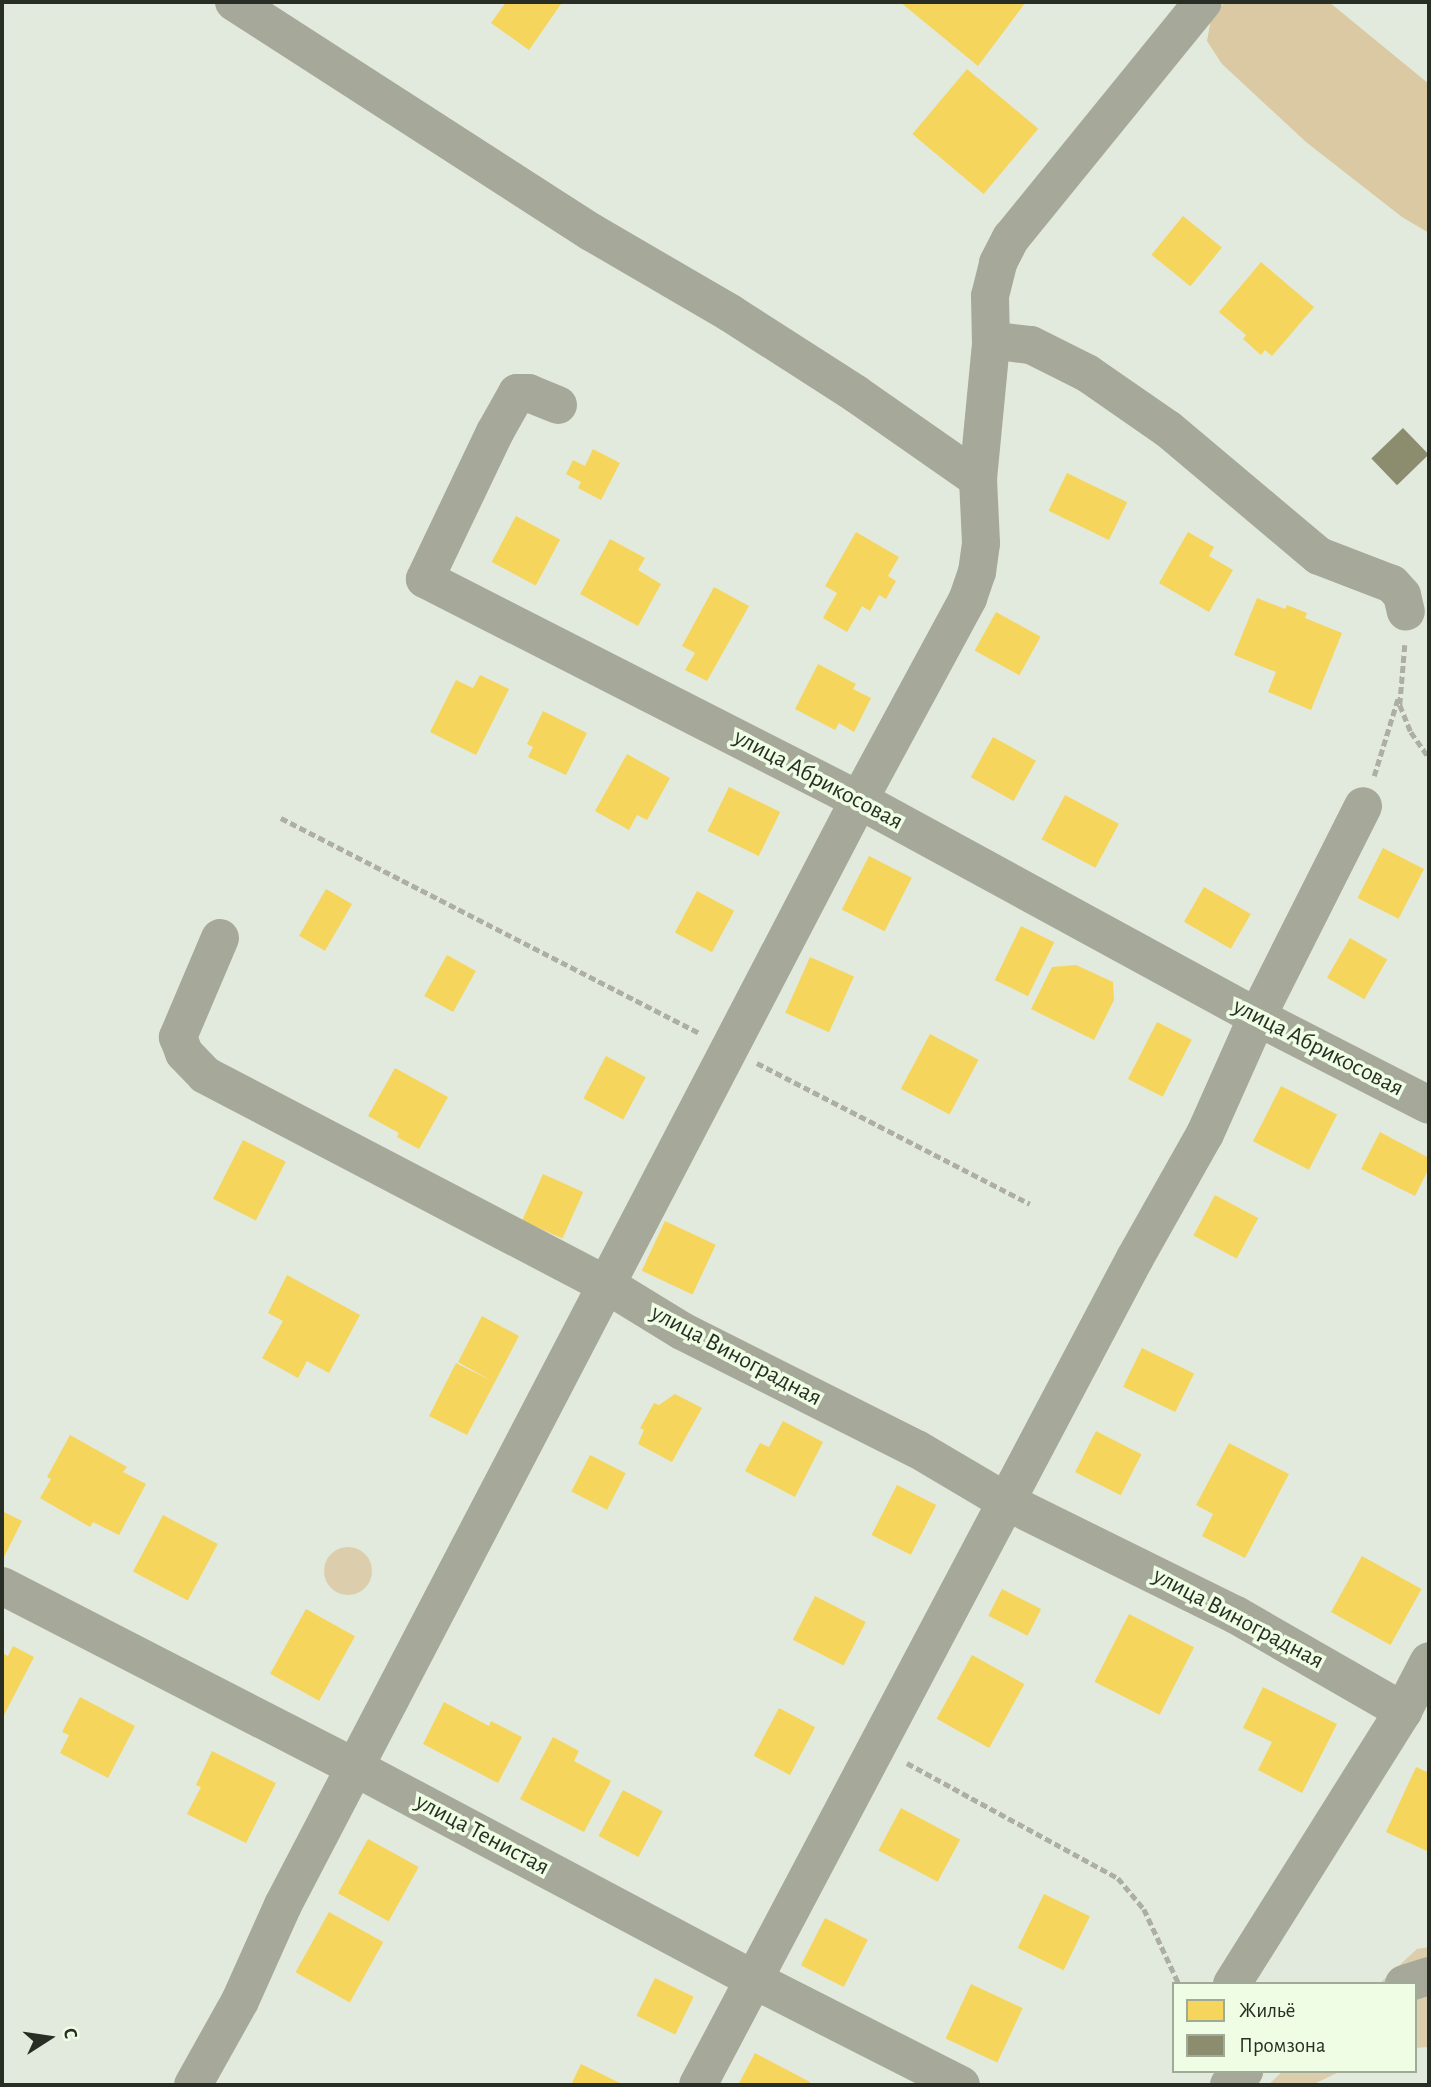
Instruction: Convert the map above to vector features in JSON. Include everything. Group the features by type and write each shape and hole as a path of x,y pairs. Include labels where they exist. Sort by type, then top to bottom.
{"street":[{"path":"234,2 591,232 730,313 856,394 924,444 978,479"},
{"path":"193,2085 240,2001 283,1905 859,800 968,598 977,572 981,543 978,479 991,344 991,285 998,262 1011,238 1203,2"},
{"path":"991,344 1031,345 1087,373 1168,429 1320,556 1392,584 1402,594 1406,612"},
{"name":"улица Абрикосовая","path":"558,405 529,393 517,393 495,432 425,579 859,800 1256,1017 1429,1105"},
{"path":"698,2085 1005,1501 1135,1258 1205,1134 1256,1017 1363,806"},
{"name":"улица Виноградная","path":"220,938 178,1037 195,1067 205,1075 607,1285 682,1331 917,1450 1005,1501 1236,1615 1403,1711"},
{"name":"улица Тенистая","path":"2,1586 356,1768 754,1980 961,2085"},
{"path":"1233,1982 1403,1711 1429,1661"},
{"path":"1410,1982 1429,1976"},
{"path":"1229,2085 1242,2073"}],"path":[{"path":"1363,806 1384,751 1399,694 1406,612"},
{"path":"1399,694 1411,732 1429,758"},
{"path":"281,818 1030,1204"},
{"path":"877,1747 1118,1878 1144,1909 1178,1982"}],"shaded area":[{"path":"1225,2 1329,2 1429,84 1429,233 1402,217 1306,142 1222,64 1207,41 1211,19"},
{"path":"348,1547 365,1554 372,1571 365,1588 348,1595 331,1588 324,1571 331,1554"},
{"path":"1429,1947 1429,2047 1417,2048 1417,1982 1381,1982 1417,1949"},
{"path":"1281,2073 1337,2073 1312,2085 1268,2085"}],"building: Жильё":[{"path":"506,2 561,4 529,50 491,23"},
{"path":"900,2 1023,2 1025,3 978,66"},
{"path":"967,69 1038,129 984,194 912,134"},
{"path":"1183,216 1222,247 1190,286 1152,255"},
{"path":"1261,262 1314,307 1272,356 1265,350 1261,355 1243,339 1246,335 1219,312"},
{"path":"593,449 620,463 601,500 578,488 581,482 566,474 573,460 585,466"},
{"path":"1067,473 1127,502 1109,540 1049,511"},
{"path":"516,516 560,539 536,585 492,562"},
{"path":"856,532 899,557 888,576 896,581 886,599 879,595 870,611 862,606 847,632 823,618 837,593 825,586"},
{"path":"1188,532 1214,547 1209,556 1233,570 1209,612 1159,583"},
{"path":"610,539 645,558 638,570 661,584 638,626 580,594"},
{"path":"714,587 749,606 707,681 685,670 695,653 682,646"},
{"path":"1257,598 1285,609 1287,605 1307,613 1305,618 1342,633 1311,710 1268,692 1276,672 1234,655"},
{"path":"996,612 1041,637 1019,675 975,650"},
{"path":"818,664 856,684 853,689 871,698 854,732 839,723 835,730 795,709"},
{"path":"480,675 509,689 476,755 430,732 456,680 473,688"},
{"path":"543,711 587,733 566,775 528,757 533,747 527,744"},
{"path":"993,737 1036,761 1014,801 971,777"},
{"path":"627,754 670,778 647,820 637,815 629,830 595,811"},
{"path":"729,787 780,812 759,856 708,831"},
{"path":"1065,795 1119,824 1095,868 1042,839"},
{"path":"1383,848 1424,869 1399,919 1358,898"},
{"path":"869,856 912,878 885,931 842,909"},
{"path":"1204,887 1251,914 1231,949 1184,922"},
{"path":"326,889 352,904 325,951 299,936"},
{"path":"697,891 734,911 712,952 675,932"},
{"path":"1021,926 1054,942 1028,996 995,980"},
{"path":"1350,938 1387,960 1364,999 1327,978"},
{"path":"447,955 476,971 453,1012 424,996"},
{"path":"810,957 854,977 829,1032 785,1013"},
{"path":"1076,965 1113,982 1114,1000 1094,1040 1031,1009 1052,967"},
{"path":"1157,1022 1192,1040 1163,1097 1128,1079"},
{"path":"930,1034 979,1060 949,1115 901,1089"},
{"path":"606,1056 646,1077 623,1120 583,1098"},
{"path":"395,1068 448,1097 419,1149 397,1137 399,1133 368,1116"},
{"path":"1281,1086 1337,1115 1309,1170 1253,1141"},
{"path":"1380,1132 1429,1158 1429,1168 1415,1196 1361,1169"},
{"path":"243,1140 286,1162 256,1221 213,1199"},
{"path":"543,1174 583,1192 562,1238 522,1221"},
{"path":"1215,1195 1258,1218 1237,1259 1193,1236"},
{"path":"665,1221 716,1245 693,1295 642,1271"},
{"path":"287,1275 360,1315 329,1373 307,1361 298,1378 262,1358 283,1321 268,1313"},
{"path":"482,1316 519,1336 467,1435 429,1416 456,1363 492,1381 458,1362"},
{"path":"1142,1348 1194,1373 1175,1412 1123,1387"},
{"path":"675,1394 702,1408 672,1462 638,1444 644,1430 640,1428 654,1403 659,1405"},
{"path":"783,1421 823,1442 795,1497 745,1471 760,1443 769,1447"},
{"path":"1096,1431 1141,1454 1121,1495 1075,1472"},
{"path":"70,1435 127,1467 123,1472 146,1484 119,1535 93,1522 90,1527 40,1498 51,1479 47,1477"},
{"path":"1229,1443 1289,1474 1245,1558 1202,1536 1213,1514 1196,1505"},
{"path":"590,1455 626,1473 607,1510 571,1492"},
{"path":"897,1485 936,1505 911,1555 872,1535"},
{"path":"2,1511 22,1521 2,1561"},
{"path":"163,1515 218,1544 188,1601 133,1572"},
{"path":"1362,1556 1421,1589 1390,1645 1331,1612"},
{"path":"1002,1589 1041,1609 1028,1636 988,1616"},
{"path":"815,1596 866,1622 844,1666 793,1640"},
{"path":"306,1609 355,1636 319,1701 270,1674"},
{"path":"1129,1614 1194,1647 1160,1715 1094,1682"},
{"path":"13,1646 34,1657 2,1719 2,1653 8,1656"},
{"path":"972,1655 1024,1684 989,1748 937,1719"},
{"path":"1263,1687 1337,1724 1302,1793 1258,1770 1272,1742 1243,1728"},
{"path":"80,1697 135,1726 108,1778 60,1753 69,1735 62,1732"},
{"path":"444,1702 489,1726 491,1721 522,1737 498,1783 423,1744"},
{"path":"779,1708 815,1727 790,1775 754,1756"},
{"path":"553,1737 579,1751 574,1761 611,1781 584,1832 520,1799"},
{"path":"212,1751 276,1783 246,1843 187,1814 201,1787 196,1785"},
{"path":"1416,1767 1429,1773 1429,1852 1386,1832"},
{"path":"623,1790 663,1811 638,1857 599,1836"},
{"path":"901,1808 960,1839 938,1882 878,1850"},
{"path":"368,1839 419,1867 389,1921 338,1893"},
{"path":"1044,1894 1090,1916 1064,1970 1018,1948"},
{"path":"329,1912 383,1942 350,2002 296,1972"},
{"path":"825,1918 868,1940 844,1987 801,1965"},
{"path":"655,1978 694,1997 675,2035 637,2016"},
{"path":"971,1984 1023,2008 997,2062 946,2038"},
{"path":"755,2053 810,2082 809,2085 738,2085"},
{"path":"581,2064 624,2085 571,2085"}],"building: Промзона":[{"path":"1403,428 1429,455 1397,485 1371,459"}]}
